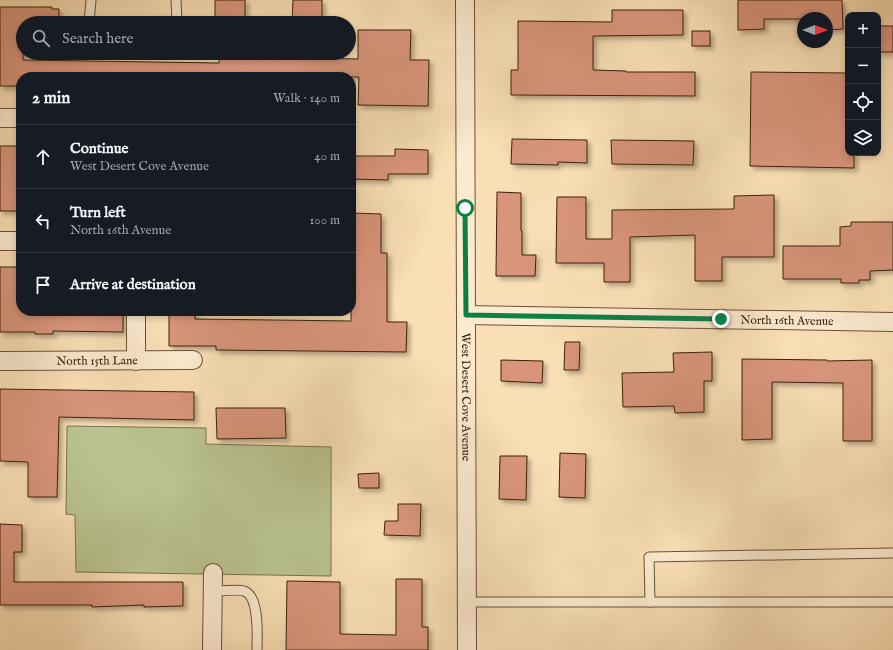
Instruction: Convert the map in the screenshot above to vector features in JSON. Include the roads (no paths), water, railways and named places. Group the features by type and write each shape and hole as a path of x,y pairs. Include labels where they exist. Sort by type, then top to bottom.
{"street":[{"name":"West Desert Cove Avenue","path":"465,0 467,650"},
{"path":"0,118 16,118"},
{"path":"0,241 16,241"},
{"name":"North 16th Avenue","path":"466,315 893,322"},
{"path":"136,316 136,361"},
{"name":"North 15th Lane","path":"0,361 193,360"},
{"path":"212,650 213,573"}],"lane":[{"path":"90,16 91,0"},
{"path":"176,0 177,16"},
{"path":"650,602 649,557 893,553"},
{"path":"213,591 244,591 250,595 254,603 256,616 257,650"},
{"path":"467,602 893,602"}]}
